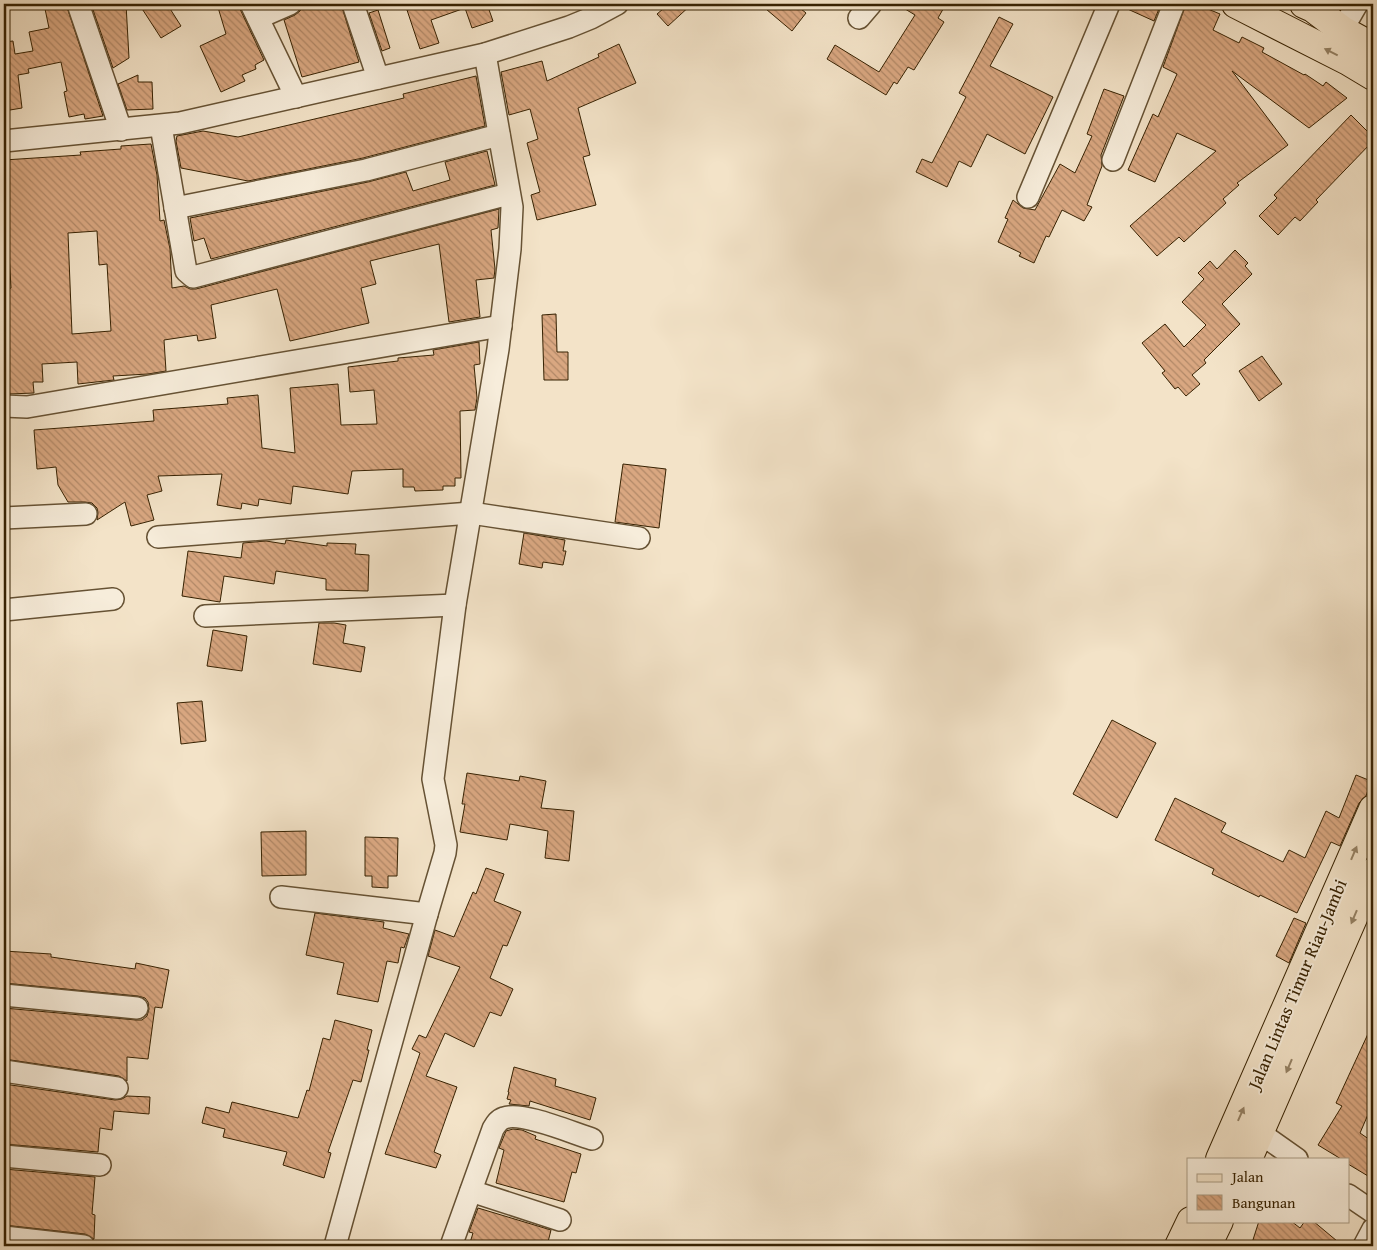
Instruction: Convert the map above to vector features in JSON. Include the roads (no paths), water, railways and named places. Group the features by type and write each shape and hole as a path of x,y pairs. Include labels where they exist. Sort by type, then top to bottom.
{"main road":[{"path":"1236,4 1348,61 1373,76"},
{"path":"1309,6 1356,18 1373,48"},
{"name":"Jalan Lintas Timur Riau-Jambi","path":"1220,1158 1373,809"},
{"name":"Jalan Lintas Timur Riau-Jambi","path":"1248,1158 1373,872"},
{"path":"1179,1246 1191,1222"},
{"path":"1207,1246 1219,1222"}],"street":[{"path":"78,4 121,130"},
{"path":"290,4 254,11 296,97"},
{"path":"353,4 378,78"},
{"path":"4,141 180,123 485,54 568,27 591,18 617,4"},
{"path":"1028,197 1109,4"},
{"path":"1113,160 1174,4"},
{"path":"335,1246 445,853 446,845 433,779 455,606 501,326 510,249 512,207 485,54"},
{"path":"161,126 186,271 190,276 196,277 509,194"},
{"path":"175,208 366,170 499,135"},
{"path":"4,406 27,407 501,326"},
{"path":"158,537 470,513 639,538"},
{"path":"4,518 86,514"},
{"path":"4,610 113,599"},
{"path":"205,616 455,606"},
{"path":"281,897 427,914"},
{"path":"4,995 137,1008"},
{"path":"4,1071 117,1088"},
{"path":"451,1246 493,1129 498,1121 504,1118 523,1116 592,1139"},
{"path":"1260,1133 1296,1158"},
{"path":"4,1156 100,1165"},
{"path":"471,1190 560,1220"},
{"path":"1350,1196 1373,1212"},
{"path":"1364,1246 1373,1229"},
{"path":"4,1237 84,1246"}]}
